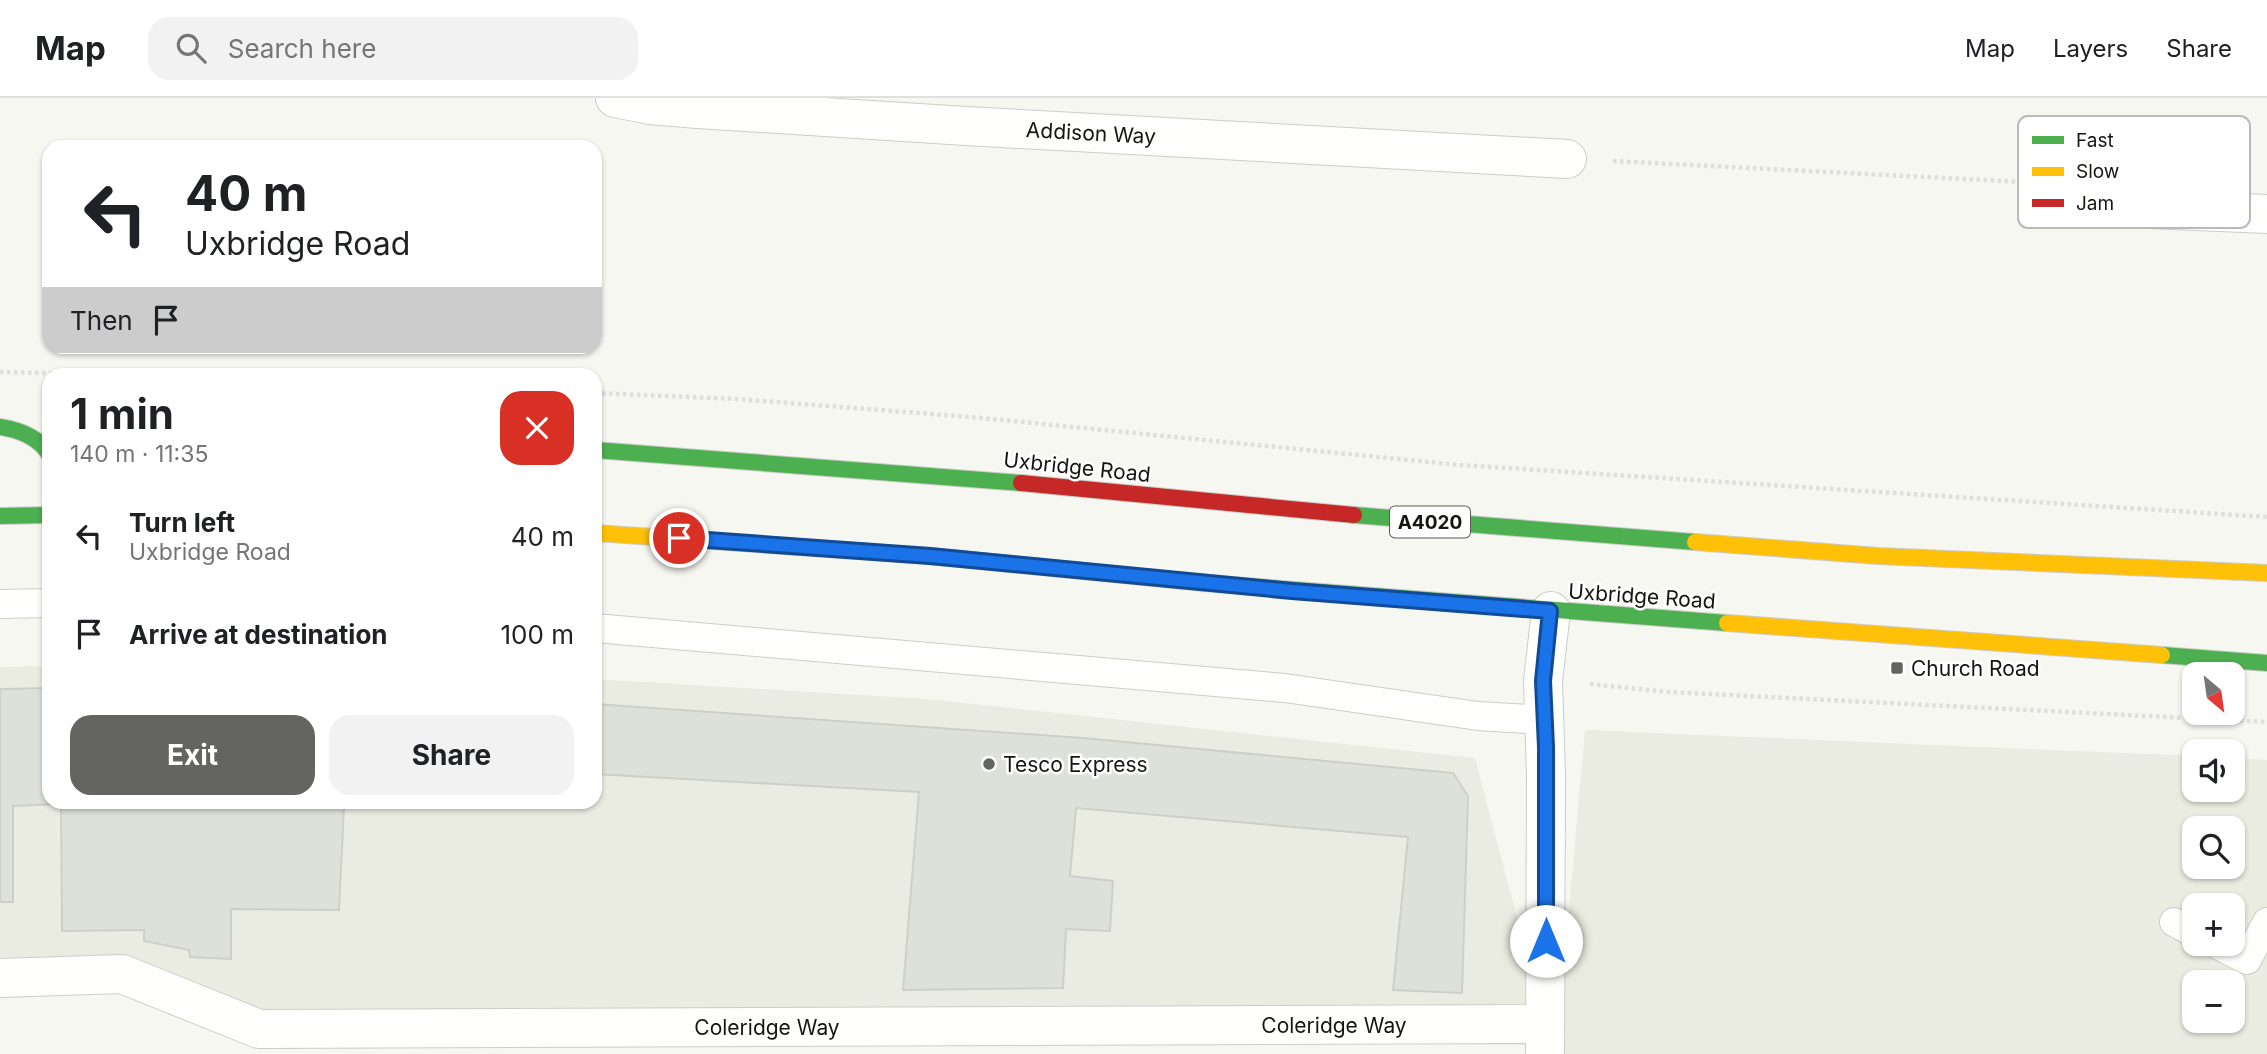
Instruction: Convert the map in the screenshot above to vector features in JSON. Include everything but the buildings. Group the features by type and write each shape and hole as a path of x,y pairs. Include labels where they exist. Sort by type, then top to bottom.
{"main road":[{"path":"0,426 42,427"},
{"path":"0,426 31,436 42,446"},
{"name":"Uxbridge Road","path":"602,451 966,477 1454,524 1878,556 2267,573"},
{"path":"0,516 42,515"},
{"name":"Uxbridge Road","path":"602,533 930,556 1292,591 2267,663"}],"street":[{"name":"Addison Way","path":"615,98 650,105 698,109 966,127 1567,159"},
{"path":"1545,1039 1543,681 1550,611"},
{"name":"Coleridge Way","path":"0,978 122,975 259,1029 1545,1039"}],"lane":[{"path":"0,604 42,603"},
{"path":"602,629 1284,688 1478,716 1545,720"},
{"path":"2238,956 2246,960 2267,922"}],"path":[{"path":"1567,159 2018,182"},
{"path":"0,372 42,373"},
{"name":"Uxbridge Road","path":"602,393 737,399 971,417 1460,465 2267,516"},
{"path":"1582,682 1668,692 2267,722"}],"shaded area":[{"path":"42,666 42,809 602,809 602,679 927,699 1475,758 1545,1024 259,1029 122,975 0,975 0,667"},
{"path":"1585,730 2182,755 2182,802 2245,802 2245,759 2267,760 2267,1054 1556,1054"}],"traffic: fast":[{"path":"0,427 28,435 42,445"},
{"path":"602,451 1021,483"},
{"path":"0,516 42,515"},
{"path":"1354,515 1695,542"},
{"path":"1205,583 1727,623"},
{"path":"2162,655 2267,663"}],"traffic: slow":[{"path":"602,533 930,556 1205,583"},
{"path":"1695,542 1878,556 2267,573"},
{"path":"1727,623 2162,655"}],"traffic: jam":[{"path":"1021,483 1354,515"}],"place":[{"name":"Church Road","path":"1897,668"},
{"name":"Tesco Express","path":"989,764"}],"route":[{"path":"679,538 930,556 1292,591 1550,611 1543,681 1546,747 1546,941"}]}
